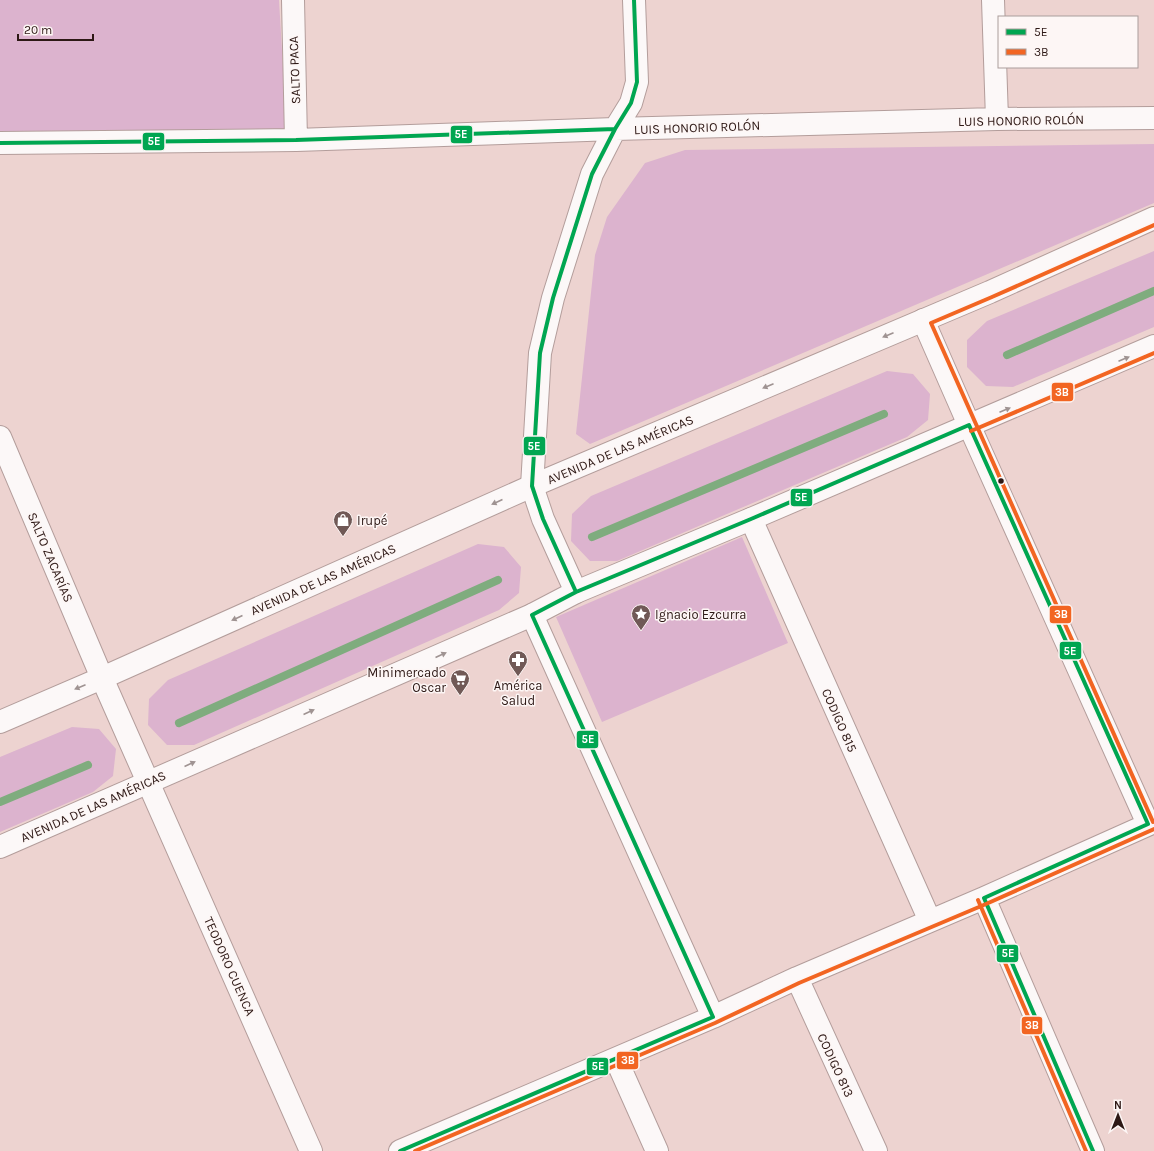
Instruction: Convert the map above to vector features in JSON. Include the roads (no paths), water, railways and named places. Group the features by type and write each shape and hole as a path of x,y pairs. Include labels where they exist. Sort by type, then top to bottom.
{"street":[{"name":"SALTO PACA","path":"292,0 296,140"},
{"path":"576,592 543,519 532,486 540,353 553,298 592,174 615,129 631,103 637,82 634,0"},
{"path":"993,0 997,119"},
{"name":"LUIS HONORIO ROLÓN","path":"0,143 296,140 615,129 997,119 1154,118"},
{"name":"AVENIDA DE LAS AMÉRICAS","path":"0,722 532,486 990,292 1154,218"},
{"path":"400,1151 713,1017 797,978 984,898 1151,823 969,425 924,320"},
{"name":"AVENIDA DE LAS AMÉRICAS","path":"0,847 532,615 576,592 751,520 1154,346"},
{"name":"SALTO ZACARÍAS","path":"0,437 102,678 149,782"},
{"name":"CODIGO 815","path":"751,520 930,921"},
{"path":"532,615 713,1017"},
{"name":"TEODORO CUENCA","path":"149,782 311,1151"},
{"path":"984,898 1093,1151"},
{"name":"CODIGO 813","path":"797,978 876,1151"},
{"path":"616,1059 657,1151"}],"waterway":[{"path":"1007,355 1154,291"},
{"path":"592,537 884,414"},
{"path":"179,723 498,580"},
{"path":"0,802 88,765"}],"place":[{"name":"Irupé","path":"343,537"},
{"name":"Ignacio Ezcurra","path":"641,631"},
{"name":"América Salud","path":"518,677"},
{"name":"Minimercado Oscar","path":"460,696"}]}
